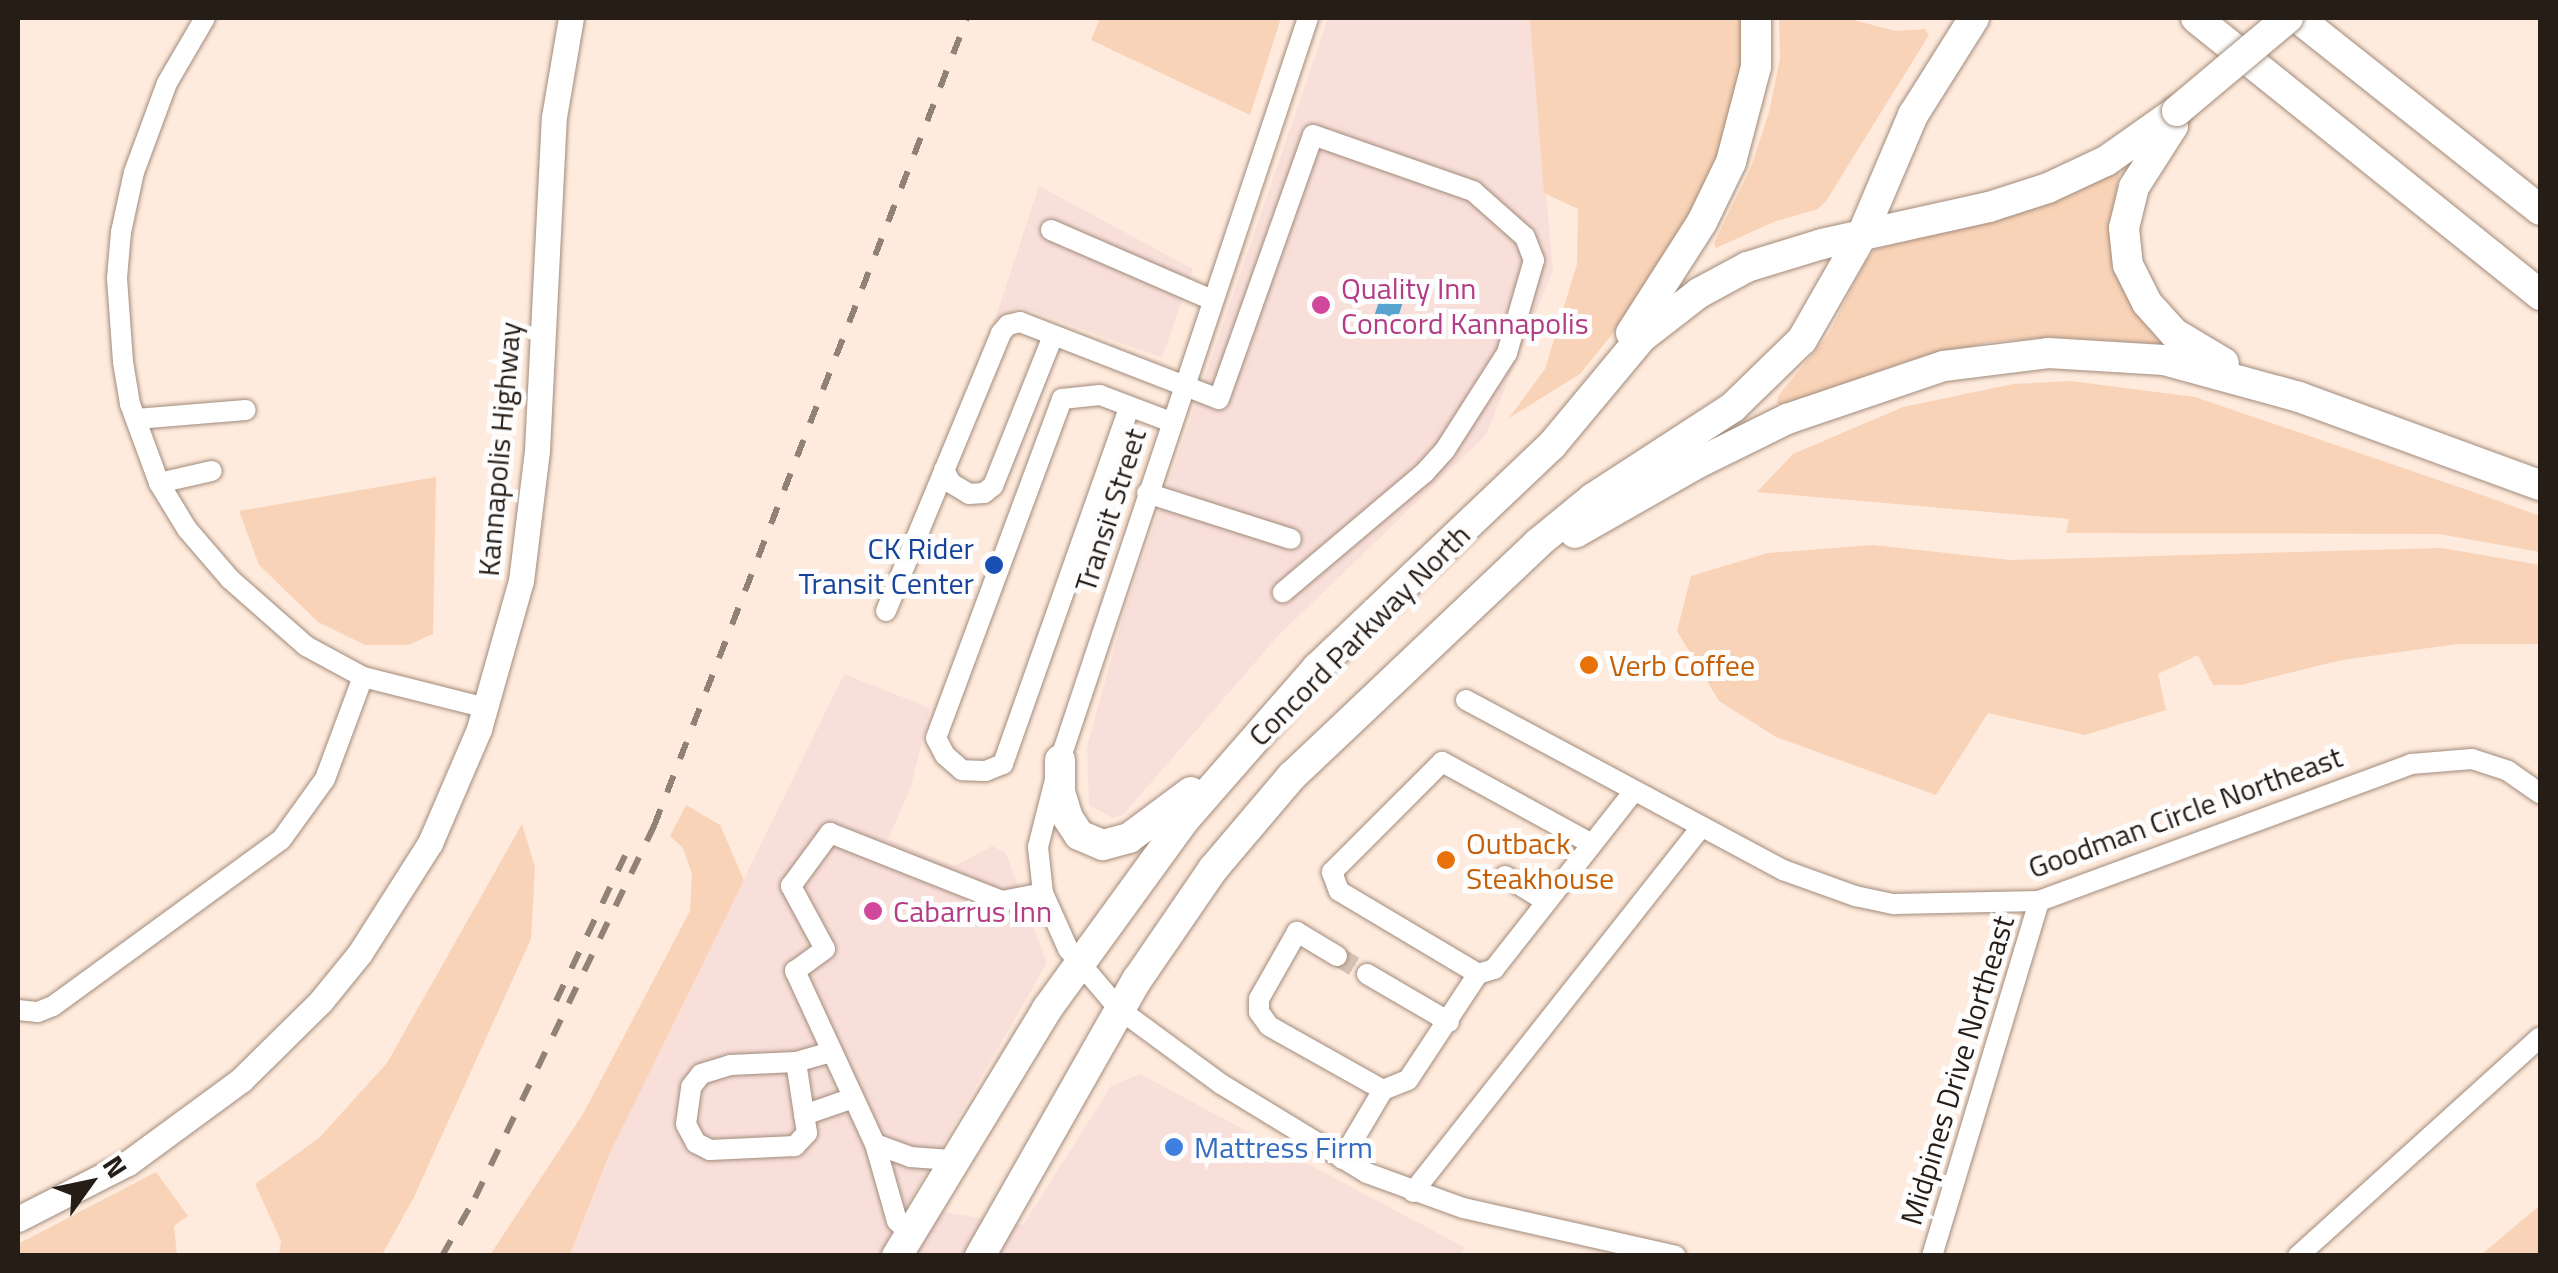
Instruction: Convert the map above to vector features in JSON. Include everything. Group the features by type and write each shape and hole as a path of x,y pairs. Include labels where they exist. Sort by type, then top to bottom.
{"highway":[{"path":"1597,386 1719,190 1750,102 1756,67 1756,18"},
{"name":"Concord Parkway North","path":"980,1256 1120,1008 1180,915 1246,827 1332,734 1568,518 1733,407 1764,382 1802,340 1861,237 1913,115 1974,18"},
{"path":"2196,18 2540,295"},
{"name":"Concord Parkway North","path":"903,1244 951,1160 1078,964 1184,818 1331,654 1552,445 1597,386 1671,312 1721,280 1786,253 1989,207 2048,188 2106,161 2177,111 2288,18"},
{"path":"2298,18 2540,210"},
{"path":"2206,86 2164,137 2134,187 2124,228 2128,266 2147,302 2183,340 2299,397"},
{"path":"1450,622 1584,528 1694,465 1787,419 1944,366 2048,353 2164,360 2299,397 2540,485"},
{"path":"1060,760 1060,792 1068,818 1079,835 1102,844 1130,838 1241,753"}],"main road":[{"name":"Kannapolis Highway","path":"18,1219 84,1188 168,1137 241,1080 321,1000 395,903 430,843 486,708 517,597 531,512 554,117 571,18"}],"street":[{"path":"205,18 167,83 134,172 122,232 118,278 123,362 136,419 160,483 186,529 230,579 306,646 363,677 486,708"},
{"name":"Transit Street","path":"1120,1008 1078,964 1043,893 1038,847 1060,760 1308,18"},
{"path":"886,611 1001,332 1020,322 1219,398 1312,135 1473,192 1525,238 1534,260 1507,353 1445,450 1424,473 1283,592"},
{"path":"1051,230 1212,300"},
{"path":"944,470 951,483 969,494 984,493 993,486 1053,336"},
{"path":"1129,408 1003,764 986,771 962,770 945,755 936,738 1062,399 1100,395 1171,422"},
{"path":"136,419 246,410"},
{"path":"160,483 212,472"},
{"path":"1147,494 1291,539"},
{"path":"18,1028 29,1011 117,963 280,840 325,778 363,677"},
{"name":"Goodman Circle Northeast","path":"1466,700 1783,870 1875,900 1937,906 2039,901 2412,764 2472,759 2508,771 2540,793"},
{"path":"1478,974 1340,891 1332,872 1442,762 1592,844"},
{"path":"1342,1159 1383,1090 1408,1080 1478,974 1494,970 1634,792"},
{"path":"1413,1192 1702,828"},
{"path":"903,1244 875,1144 795,970 825,949 790,886 830,833 1002,901 1043,893"},
{"path":"1505,876 1547,902"},
{"name":"Midpines Drive Northeast","path":"1932,1256 2039,901"},
{"path":"1337,956 1297,932 1259,999 1259,1012 1269,1026 1383,1090"},
{"path":"1367,974 1449,1022"},
{"path":"1120,1008 1221,1084 1342,1159 1413,1192 1463,1208 1676,1256"},
{"path":"2298,1256 2540,1037"},
{"path":"796,1062 807,1132 795,1146 710,1150 696,1142 686,1124 692,1088 701,1074 730,1066 796,1062 832,1052"},
{"path":"804,1116 853,1098"},
{"path":"875,1144 910,1157 951,1160"}],"shaded area":[{"path":"1100,18 1281,18 1250,115 1091,40"},
{"path":"1328,18 1530,18 1553,270 1486,435 1278,636 1123,815 1113,818 1089,805 1087,747 1123,616"},
{"path":"1530,18 1749,18 1738,149 1626,317 1580,374 1509,418 1545,369 1577,264 1578,209 1544,193"},
{"path":"1779,18 1846,18 1896,31 1925,29 1929,35 1818,209 1776,221 1716,248 1714,243 1751,167 1769,112 1780,59"},
{"path":"2115,170 2119,173 2111,232 2142,318 2161,344 2055,337 1991,342 1908,361 1784,406 1777,403 1778,396 1828,335 1865,262 1876,249 2014,214"},
{"path":"1039,186 1193,269 1162,358 1020,307 994,322"},
{"path":"2071,381 2195,397 2540,516 2540,552 2439,534 2066,533 2069,519 1757,492 1793,454 1903,407 2013,384"},
{"path":"436,477 433,634 408,645 365,645 318,622 259,565 239,511"},
{"path":"1873,545 2010,560 2442,548 2540,565 2540,644 2458,644 2342,660 2241,685 2213,685 2198,655 2158,674 2166,710 2085,735 1988,713 1936,795 1776,737 1719,701 1677,631 1691,576 1768,553"},
{"path":"844,674 930,708 911,787 888,839 955,866 992,846 1006,853 1047,963 907,1206 1023,1225 1111,1086 1140,1074 1464,1247 1461,1256 570,1256 609,1155"},
{"path":"686,805 720,825 744,880 609,1155 570,1255 490,1255 583,1114 690,911 692,874 683,848 670,836"},
{"path":"522,824 535,867 531,939 414,1197 382,1255 279,1255 281,1241 255,1184 319,1138 387,1063"},
{"path":"156,1172 188,1216 174,1226 177,1255 18,1255 18,1244"},
{"path":"2540,1205 2540,1255 2481,1255"}],"water":[{"path":"1384,286 1406,293 1391,339 1369,332"}],"tunnel":[{"path":"1337,956 1367,974"}],"railway":[{"path":"442,1256 475,1198 654,826 967,18"},
{"path":"556,1001 625,856"}],"place":[{"name":"Quality Inn Concord Kannapolis","path":"1321,305"},
{"name":"CK Rider Transit Center","path":"994,565"},
{"name":"Verb Coffee","path":"1589,665"},
{"name":"Outback Steakhouse","path":"1446,860"},
{"name":"Cabarrus Inn","path":"873,911"},
{"name":"Mattress Firm","path":"1174,1147"}]}
